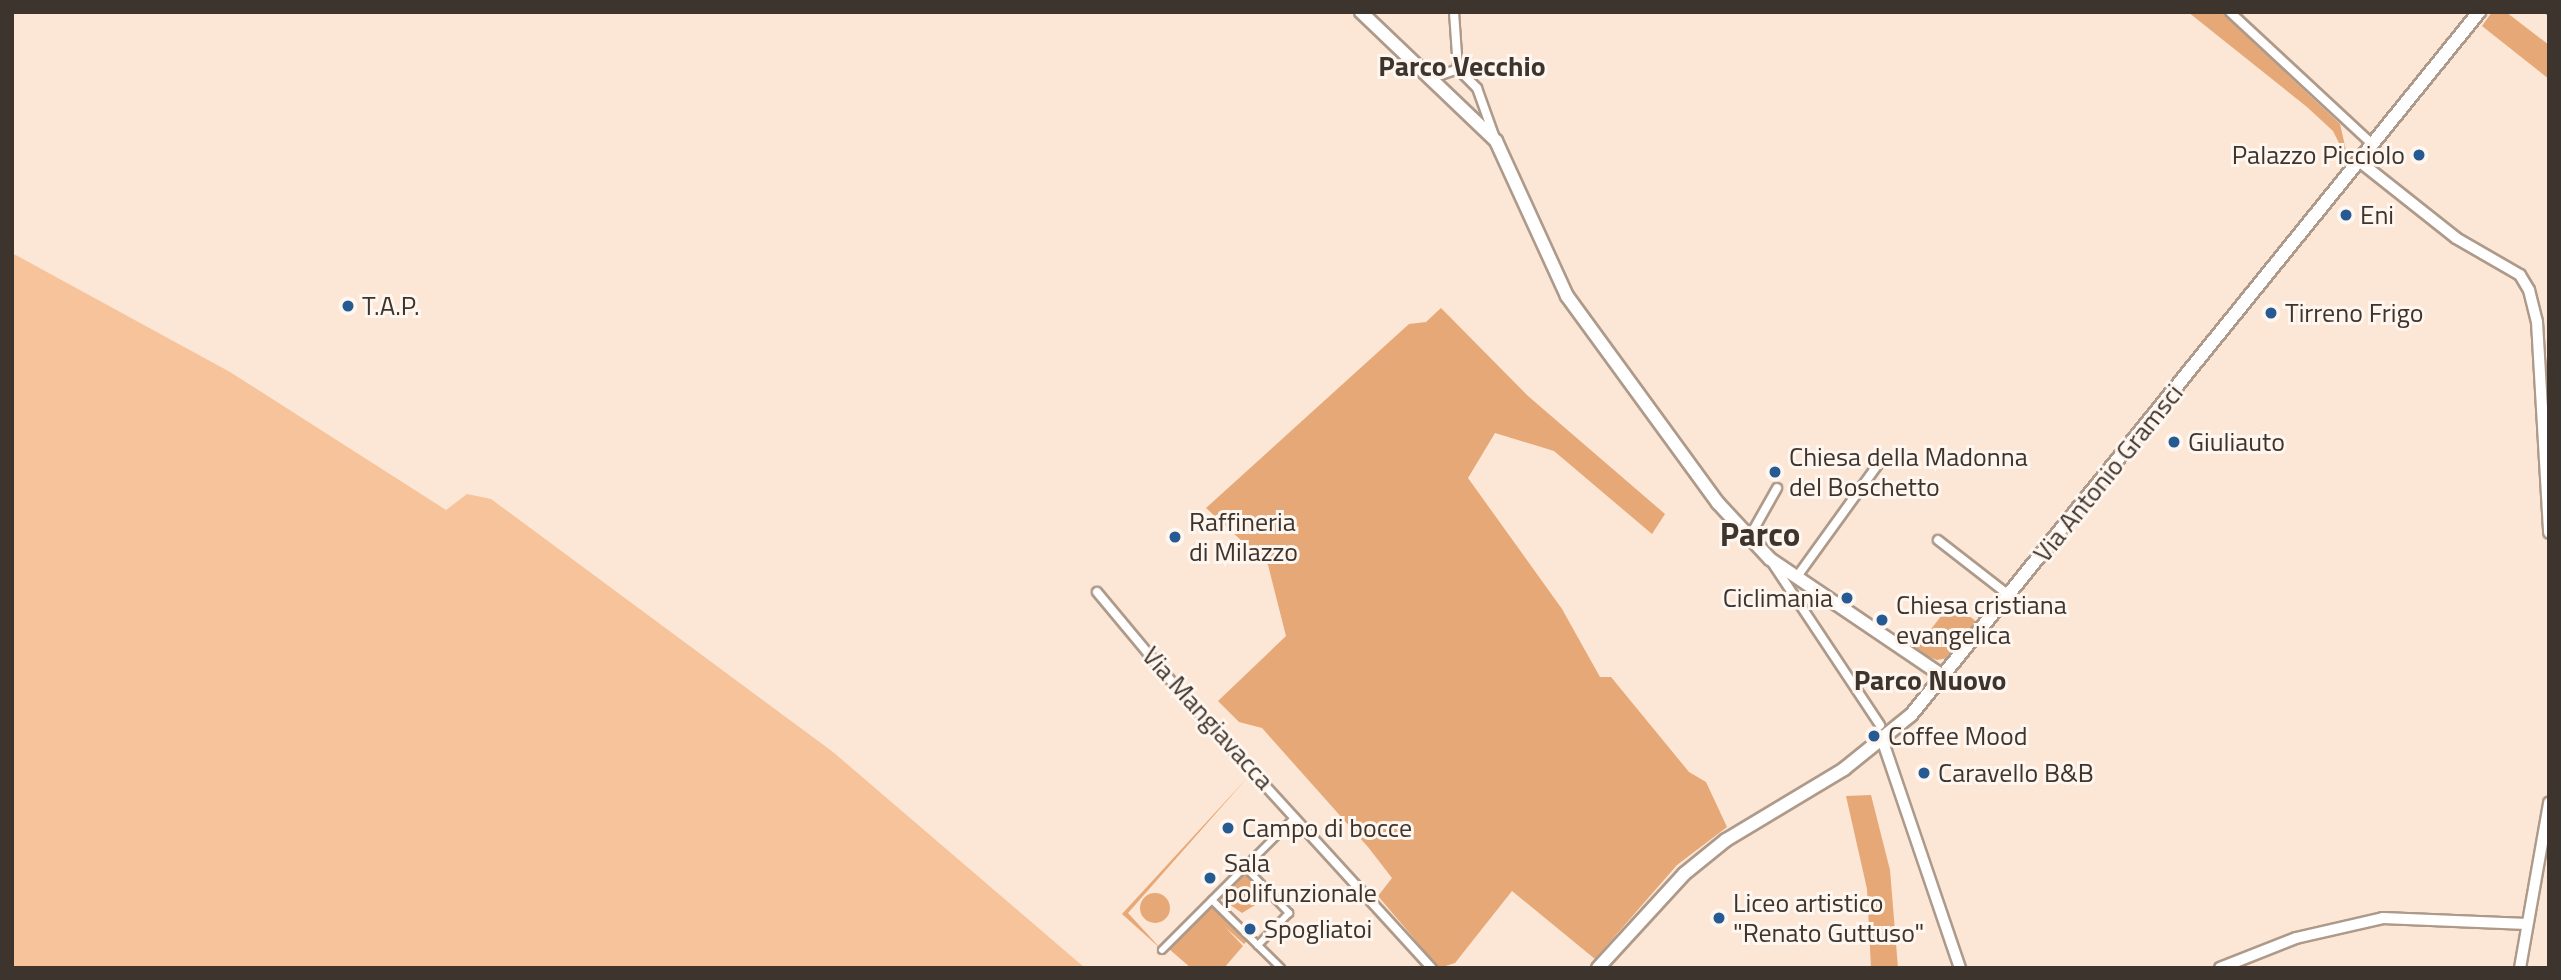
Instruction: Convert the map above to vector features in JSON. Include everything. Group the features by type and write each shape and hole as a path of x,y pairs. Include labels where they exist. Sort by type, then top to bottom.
{"main road":[{"path":"1361,12 1496,141 1576,312 1749,536 1770,558 1796,578 1944,677"},
{"name":"Via Antonio Gramsci","path":"1598,968 1647,907 1726,840 1885,740 1944,677 2479,12"}],"street":[{"path":"1454,12 1458,69 1477,88 1496,141"},
{"path":"2230,12 2372,144"},
{"path":"1429,79 1458,69"},
{"path":"2359,161 2456,237 2520,275 2529,290 2537,322 2549,533"},
{"path":"1796,578 1879,463"},
{"path":"1749,536 1777,488"},
{"path":"1938,540 2010,596"},
{"path":"1770,558 1790,598 1880,725 1960,968"},
{"name":"Via Mangiavacca","path":"1097,592 1186,699 1297,815 1432,968"},
{"path":"2520,968 2549,803"},
{"path":"1162,950 1297,815"},
{"path":"1245,867 1289,913 1258,946"},
{"path":"1212,901 1281,968"},
{"path":"2220,968 2296,939 2383,918 2527,924"}],"shaded area":[{"path":"2188,12 2221,12 2340,124 2349,163 2333,131"},
{"path":"2492,12 2506,12 2549,45 2549,79 2482,26"},
{"path":"12,253 230,372 446,510 467,494 491,499 833,752 1085,968 12,968"},
{"path":"1441,308 1528,396 1665,514 1652,534 1554,451 1495,433 1468,478 1562,609 1600,677 1611,677 1689,772 1706,782 1727,827 1677,865 1595,959 1512,891 1455,963 1439,968 1378,896 1392,878 1368,847 1262,728 1239,722 1218,701 1286,636 1268,565 1206,508 1409,324 1426,322"},
{"path":"1952,602 1978,623 1952,657 1937,660 1914,651"},
{"path":"1247,778 1128,913 1162,950 1122,914"},
{"path":"1871,795 1890,870 1898,968 1871,968 1867,889 1846,796"},
{"path":"1245,873 1268,897 1242,913 1220,898"},
{"path":"1155,893 1166,897 1170,908 1166,919 1155,923 1144,919 1140,908 1144,897"},
{"path":"1211,905 1248,940 1244,944 1225,927 1243,946 1224,968 1191,968 1169,949"}],"place":[{"name":"Palazzo Picciolo","path":"2419,155"},
{"name":"Eni","path":"2346,215"},
{"name":"T.A.P.","path":"348,306"},
{"name":"Tirreno Frigo","path":"2271,313"},
{"name":"Giuliauto","path":"2174,442"},
{"name":"Chiesa della Madonna del Boschetto","path":"1775,472"},
{"name":"Raffineria di Milazzo","path":"1175,537"},
{"name":"Ciclimania","path":"1847,598"},
{"name":"Chiesa cristiana evangelica","path":"1882,620"},
{"name":"Coffee Mood","path":"1874,736"},
{"name":"Caravello B&B","path":"1924,773"},
{"name":"Campo di bocce","path":"1228,828"},
{"name":"Sala polifunzionale","path":"1210,878"},
{"name":"Liceo artistico \"Renato Guttuso\"","path":"1719,918"},
{"name":"Spogliatoi","path":"1250,929"}],"district":[{"name":"Parco Vecchio","path":"1462,66"},
{"name":"Parco","path":"1760,535"},
{"name":"Parco Nuovo","path":"1930,680"}]}
